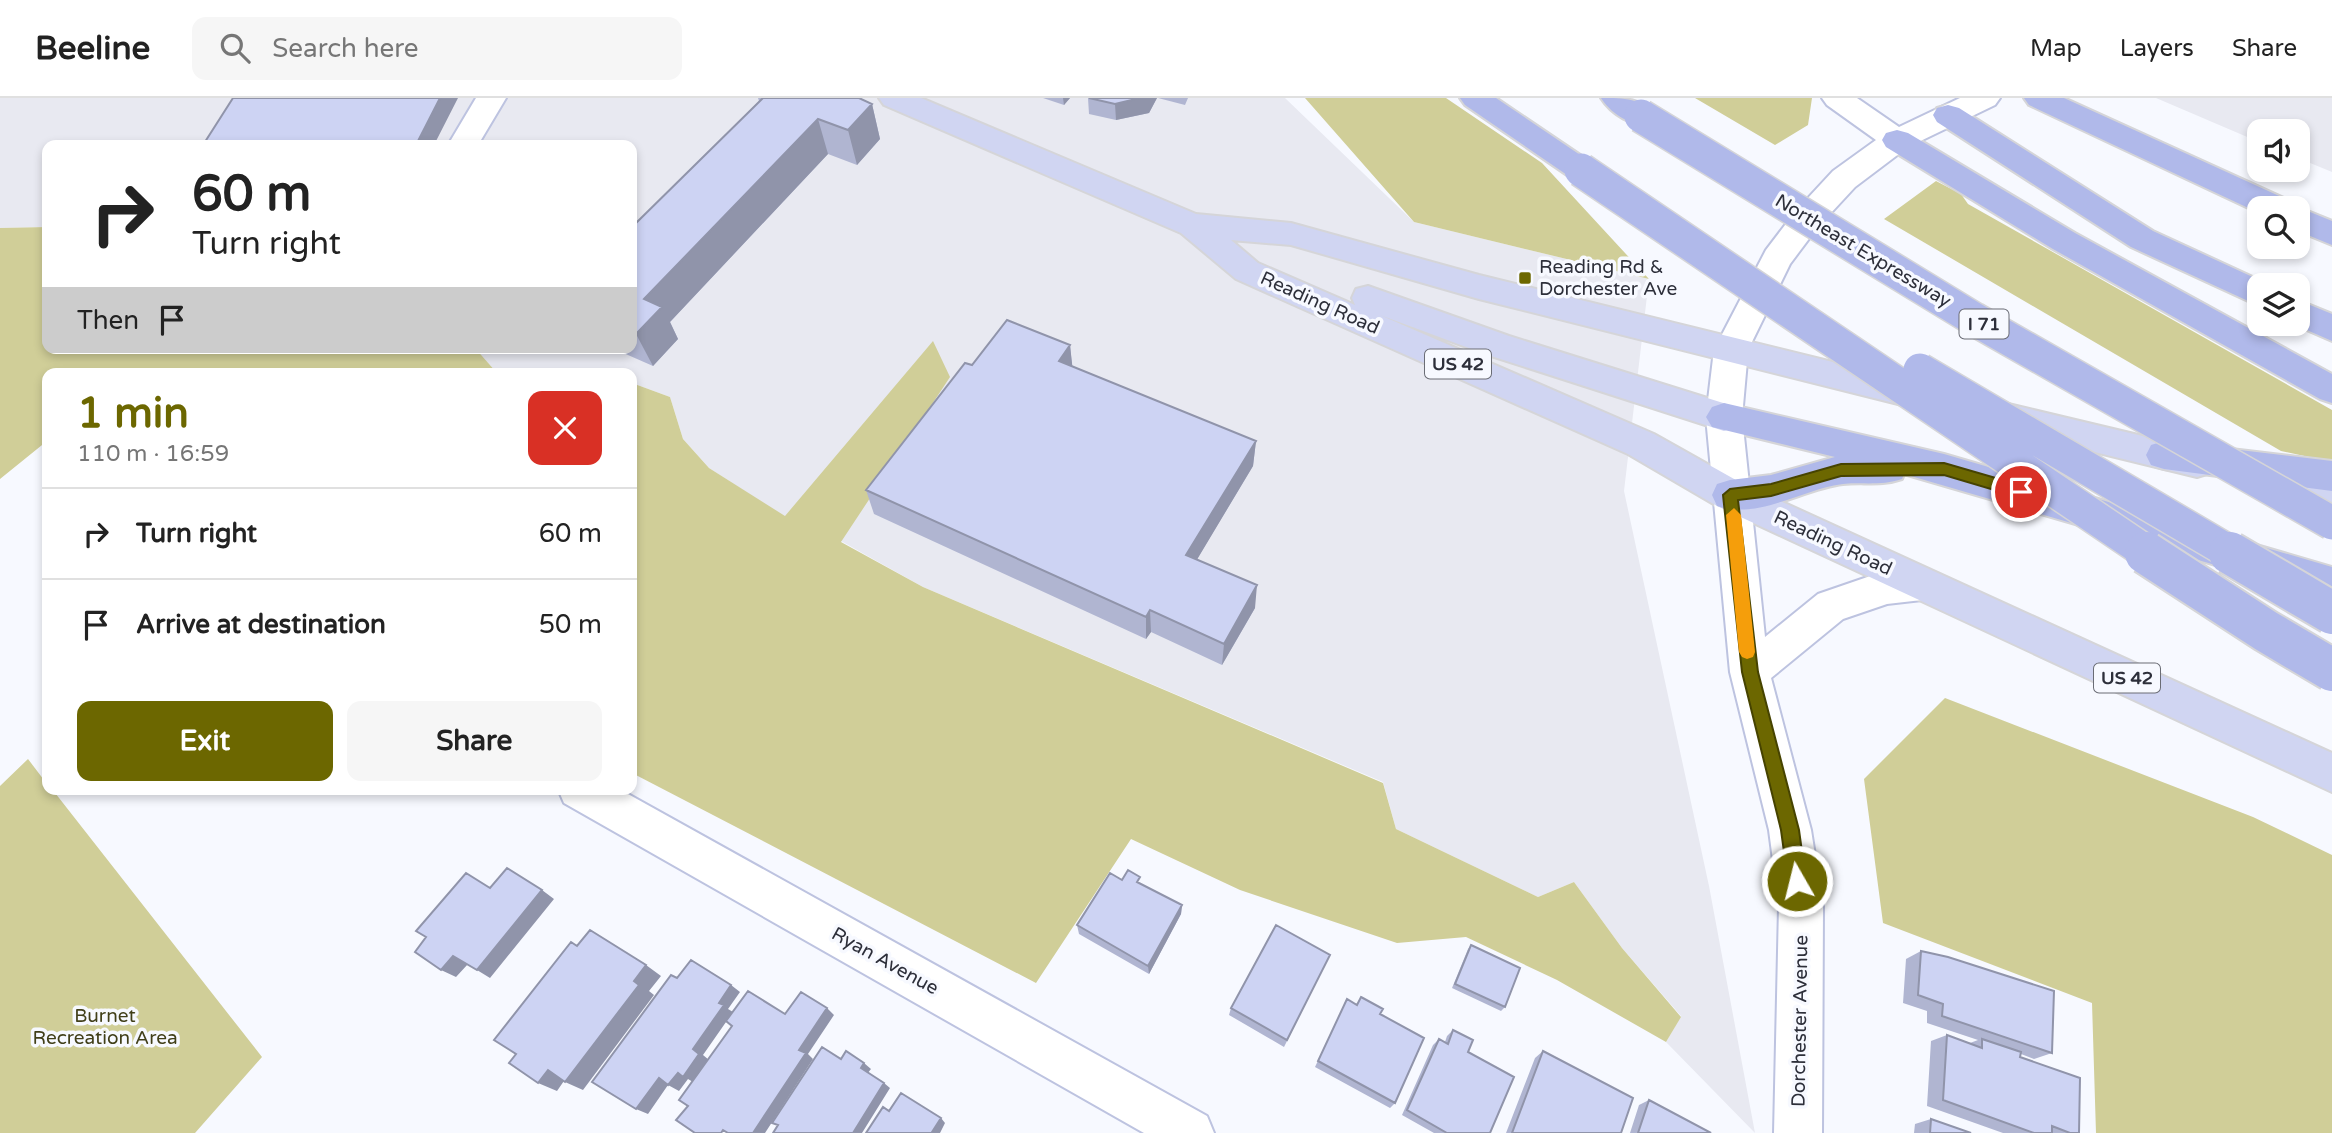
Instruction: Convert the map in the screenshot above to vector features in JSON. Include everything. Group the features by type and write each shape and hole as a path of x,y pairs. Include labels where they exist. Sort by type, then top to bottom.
{"highway":[{"path":"1475,98 2155,558 2266,631 2332,670"},
{"path":"2039,98 2251,196"},
{"name":"Northeast Expressway","path":"1628,107 1974,319 2332,523"},
{"path":"1948,115 2142,239 2247,288"},
{"path":"1897,140 2064,241 2327,387"},
{"path":"1581,170 2332,613"},
{"path":"2310,224 2332,234"},
{"path":"2310,318 2332,328"},
{"path":"1724,417 1944,469 2332,583"},
{"path":"2164,455 2332,476"},
{"path":"1730,495 1771,490 1841,470 1944,469"}],"main road":[{"name":"Reading Road","path":"894,98 1192,225 1247,271 1641,444 1730,495 2332,773"},
{"name":"Reading Road","path":"1192,225 1291,234 1479,287 2332,496"},
{"path":"1296,293 1357,295 1497,345 1724,417"}],"street":[{"path":"466,140 491,98"},
{"path":"1837,98 1897,140"},
{"path":"1921,98 1948,115"},
{"path":"1731,349 1777,258 1806,220 1844,180 1897,140 1985,98"},
{"name":"Dorchester Avenue","path":"1731,349 1724,417 1750,672 1790,830 1801,906 1798,1133"},
{"path":"1750,672 1832,606 1862,598 1882,588 1922,584"},
{"name":"Ryan Avenue","path":"590,795 1190,1133"}],"shaded area":[{"path":"0,98 1285,98 1414,222 1649,279 1624,491 1709,886 1755,1133 1666,1042 1681,1016 1622,948 1574,882 1538,897 1396,829 1383,782 923,587 841,541 785,517 709,468 683,439 670,397 637,385 637,368 493,368 480,354 637,354 637,140 42,140 42,227 0,228"},
{"path":"2156,98 2332,98 2332,172 2310,163 2310,119 2247,119 2247,137"}],"green space":[{"path":"1305,98 1446,98 1542,163 1649,279 1414,222"},
{"path":"1695,98 1812,98 1808,125 1775,145"},
{"path":"1936,181 1961,194 1968,204 2332,410 2332,462 2281,451 1884,219"},
{"path":"42,227 42,354 480,354 493,368 42,368 42,445 0,479 0,228"},
{"path":"933,341 950,377 841,542 923,587 1383,783 1396,829 1538,897 1574,882 1622,948 1681,1017 1666,1042 1557,980 1466,937 1397,943 1240,890 1131,839 1036,983 637,776 637,385 670,397 683,439 709,468 785,516"},
{"path":"1945,698 2253,817 2332,855 2332,1133 2096,1133 2092,1003 1883,923 1864,779"},
{"name":"Burnet Recreation Area","path":"28,759 42,777 42,795 57,795 262,1057 195,1133 0,1133 0,786"}],"building":[{"path":"233,98 440,98 419,140 206,140"},
{"path":"763,98 859,98 872,104 848,130 818,119 644,299 662,307 637,333 637,222"},
{"path":"1089,98 1140,98 1115,104"},
{"path":"1007,320 1070,345 1059,361 1256,441 1186,555 1257,585 1224,644 1150,610 1146,617 866,490 965,363 972,365"},
{"path":"507,868 542,890 477,970 453,956 441,970 415,952 426,937 416,931 466,873 490,888"},
{"path":"1128,870 1140,877 1137,882 1182,905 1148,966 1077,925 1110,873 1122,880"},
{"path":"1276,925 1330,955 1287,1040 1231,1008"},
{"path":"590,930 646,965 634,981 639,985 565,1082 548,1070 538,1083 509,1063 516,1054 494,1040 571,942 577,946"},
{"path":"1471,945 1520,968 1505,1007 1455,984"},
{"path":"1921,951 2054,991 2052,1053 1942,1016 1943,1004 1918,995"},
{"path":"691,960 731,985 719,1003 724,1005 693,1049 699,1054 683,1077 678,1073 668,1085 659,1078 636,1109 592,1082 671,975 677,978"},
{"path":"748,991 785,1014 801,992 827,1008 799,1050 806,1053 753,1133 728,1133 723,1130 721,1133 695,1133 676,1120 688,1106 679,1100 732,1026 726,1021"},
{"path":"1361,997 1383,1009 1380,1014 1424,1038 1395,1103 1318,1061 1347,999 1357,1005"},
{"path":"1453,1030 1473,1040 1468,1052 1514,1077 1490,1133 1447,1133 1407,1110 1439,1039 1448,1044"},
{"path":"1947,1035 1982,1048 1982,1039 2021,1052 2020,1057 2080,1078 2079,1133 2070,1133 2052,1126 2052,1133 2034,1133 1943,1100"},
{"path":"822,1047 841,1059 846,1051 864,1063 861,1068 884,1083 853,1133 773,1133 778,1125 772,1123"},
{"path":"1543,1051 1633,1098 1621,1133 1512,1133"},
{"path":"901,1093 941,1118 932,1132 934,1133 866,1133 883,1107 889,1111"},
{"path":"1649,1100 1711,1133 1638,1133"},
{"path":"1931,1119 1971,1133 1930,1133"}],"slow traffic":[{"path":"1734,515 1747,652"}],"place":[{"name":"Reading Rd & Dorchester Ave","path":"1525,278"}],"route":[{"path":"1797,881 1790,830 1750,672 1736,529 1730,495 1771,490 1841,470 1944,469 2021,492"}]}
